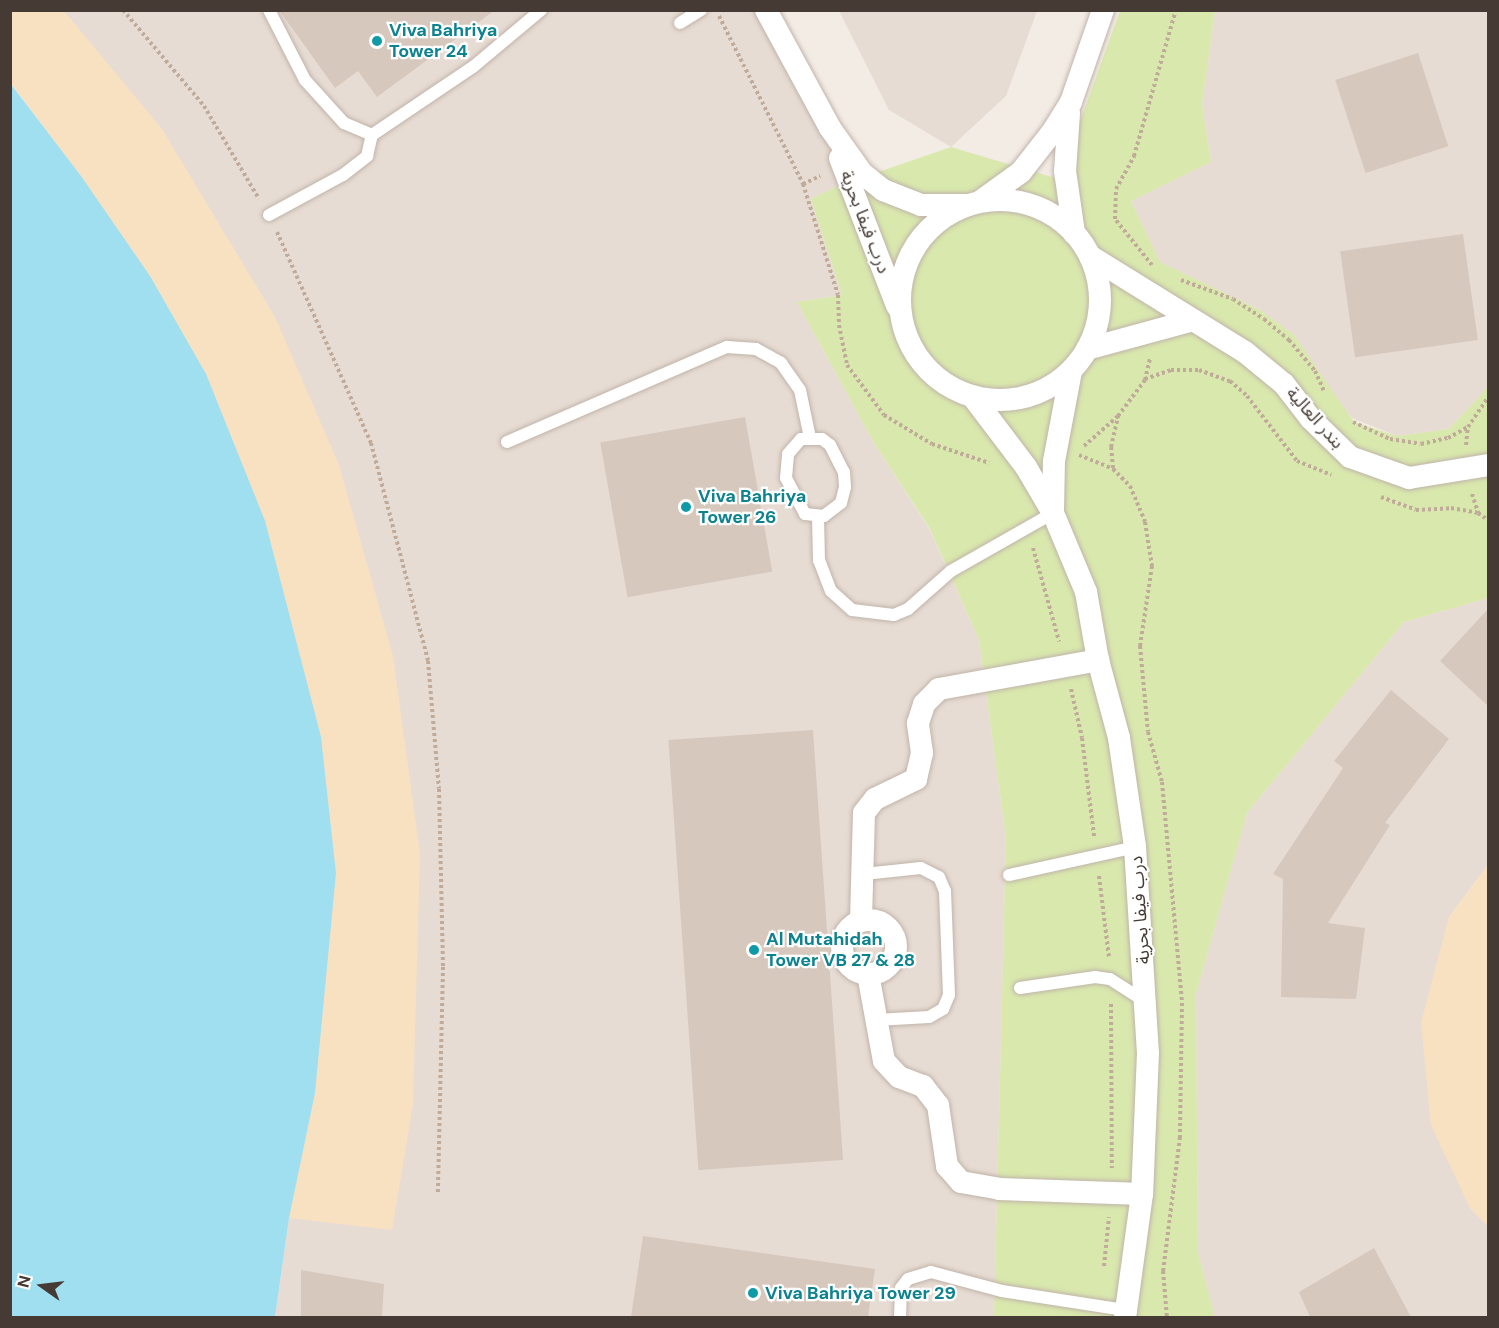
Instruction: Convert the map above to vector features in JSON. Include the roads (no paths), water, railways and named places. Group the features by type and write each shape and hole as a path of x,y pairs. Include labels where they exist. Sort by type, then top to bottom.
{"street":[{"name":"درب فيفا بحرية","path":"766,10 830,128 862,173 884,190 921,205 974,203"},
{"path":"1074,233 1065,171 1071,102 1103,10"},
{"path":"974,203 997,200 1031,205 1062,221 1074,233 1090,256 1100,293 1094,332 1087,349 1071,370 1046,388 1025,397 1003,400 973,397 956,390 925,367 906,334 901,316 900,296 910,257 934,225 974,203 1021,172 1071,102"},
{"name":"درب فيفا بحرية","path":"830,128 901,316"},
{"name":"بندر العالية","path":"1090,256 1191,321 1245,352 1284,384 1311,419 1350,457 1409,478 1488,465"},
{"path":"1087,349 1191,321"},
{"name":"درب فيفا بحرية","path":"1053,513 1054,461 1071,370"},
{"name":"درب فيفا بحرية","path":"973,397 1026,467 1053,513 1086,592 1098,660 1119,738 1136,847 1147,1003 1142,1194 1125,1314"},
{"path":"861,920 864,813 874,799 916,778 921,753 918,723 924,704 939,689 1098,660"},
{"path":"861,920 876,920 889,928 896,943 888,964 868,974 849,964 842,943 848,929 861,920"},
{"path":"868,974 884,1061 899,1077 923,1086 938,1105 947,1166 961,1182 999,1189 1142,1194"}],"lane":[{"path":"269,10 305,80 344,123 372,135"},
{"path":"269,215 343,176 368,156 372,135 473,67 541,10"},
{"path":"680,23 701,10"},
{"path":"507,442 727,347 756,349 781,363 800,390 810,438"},
{"path":"810,438 830,445 844,472 841,503 833,512 818,517 805,514 798,507 786,478 793,444 810,438"},
{"path":"818,517 819,560 831,591 852,610 894,615 908,609 951,571 1053,513"},
{"path":"1009,875 1136,847"},
{"path":"864,874 921,868 939,877 945,891 949,995 943,1009 930,1017 876,1020"},
{"path":"1020,988 1095,977 1110,979 1147,1003"},
{"path":"900,1317 901,1288 908,1279 931,1272 1002,1291 1100,1306 1125,1314"}],"water":[{"path":"10,83 81,176 150,276 206,374 265,521 321,737 336,873 315,1093 289,1218 275,1317 11,1317"}],"place":[{"name":"Viva Bahriya Tower 24","path":"377,41"},
{"name":"Viva Bahriya Tower 26","path":"686,507"},
{"name":"Al Mutahidah Tower VB 27 & 28","path":"754,950"},
{"name":"Viva Bahriya Tower 29","path":"753,1293"}]}
